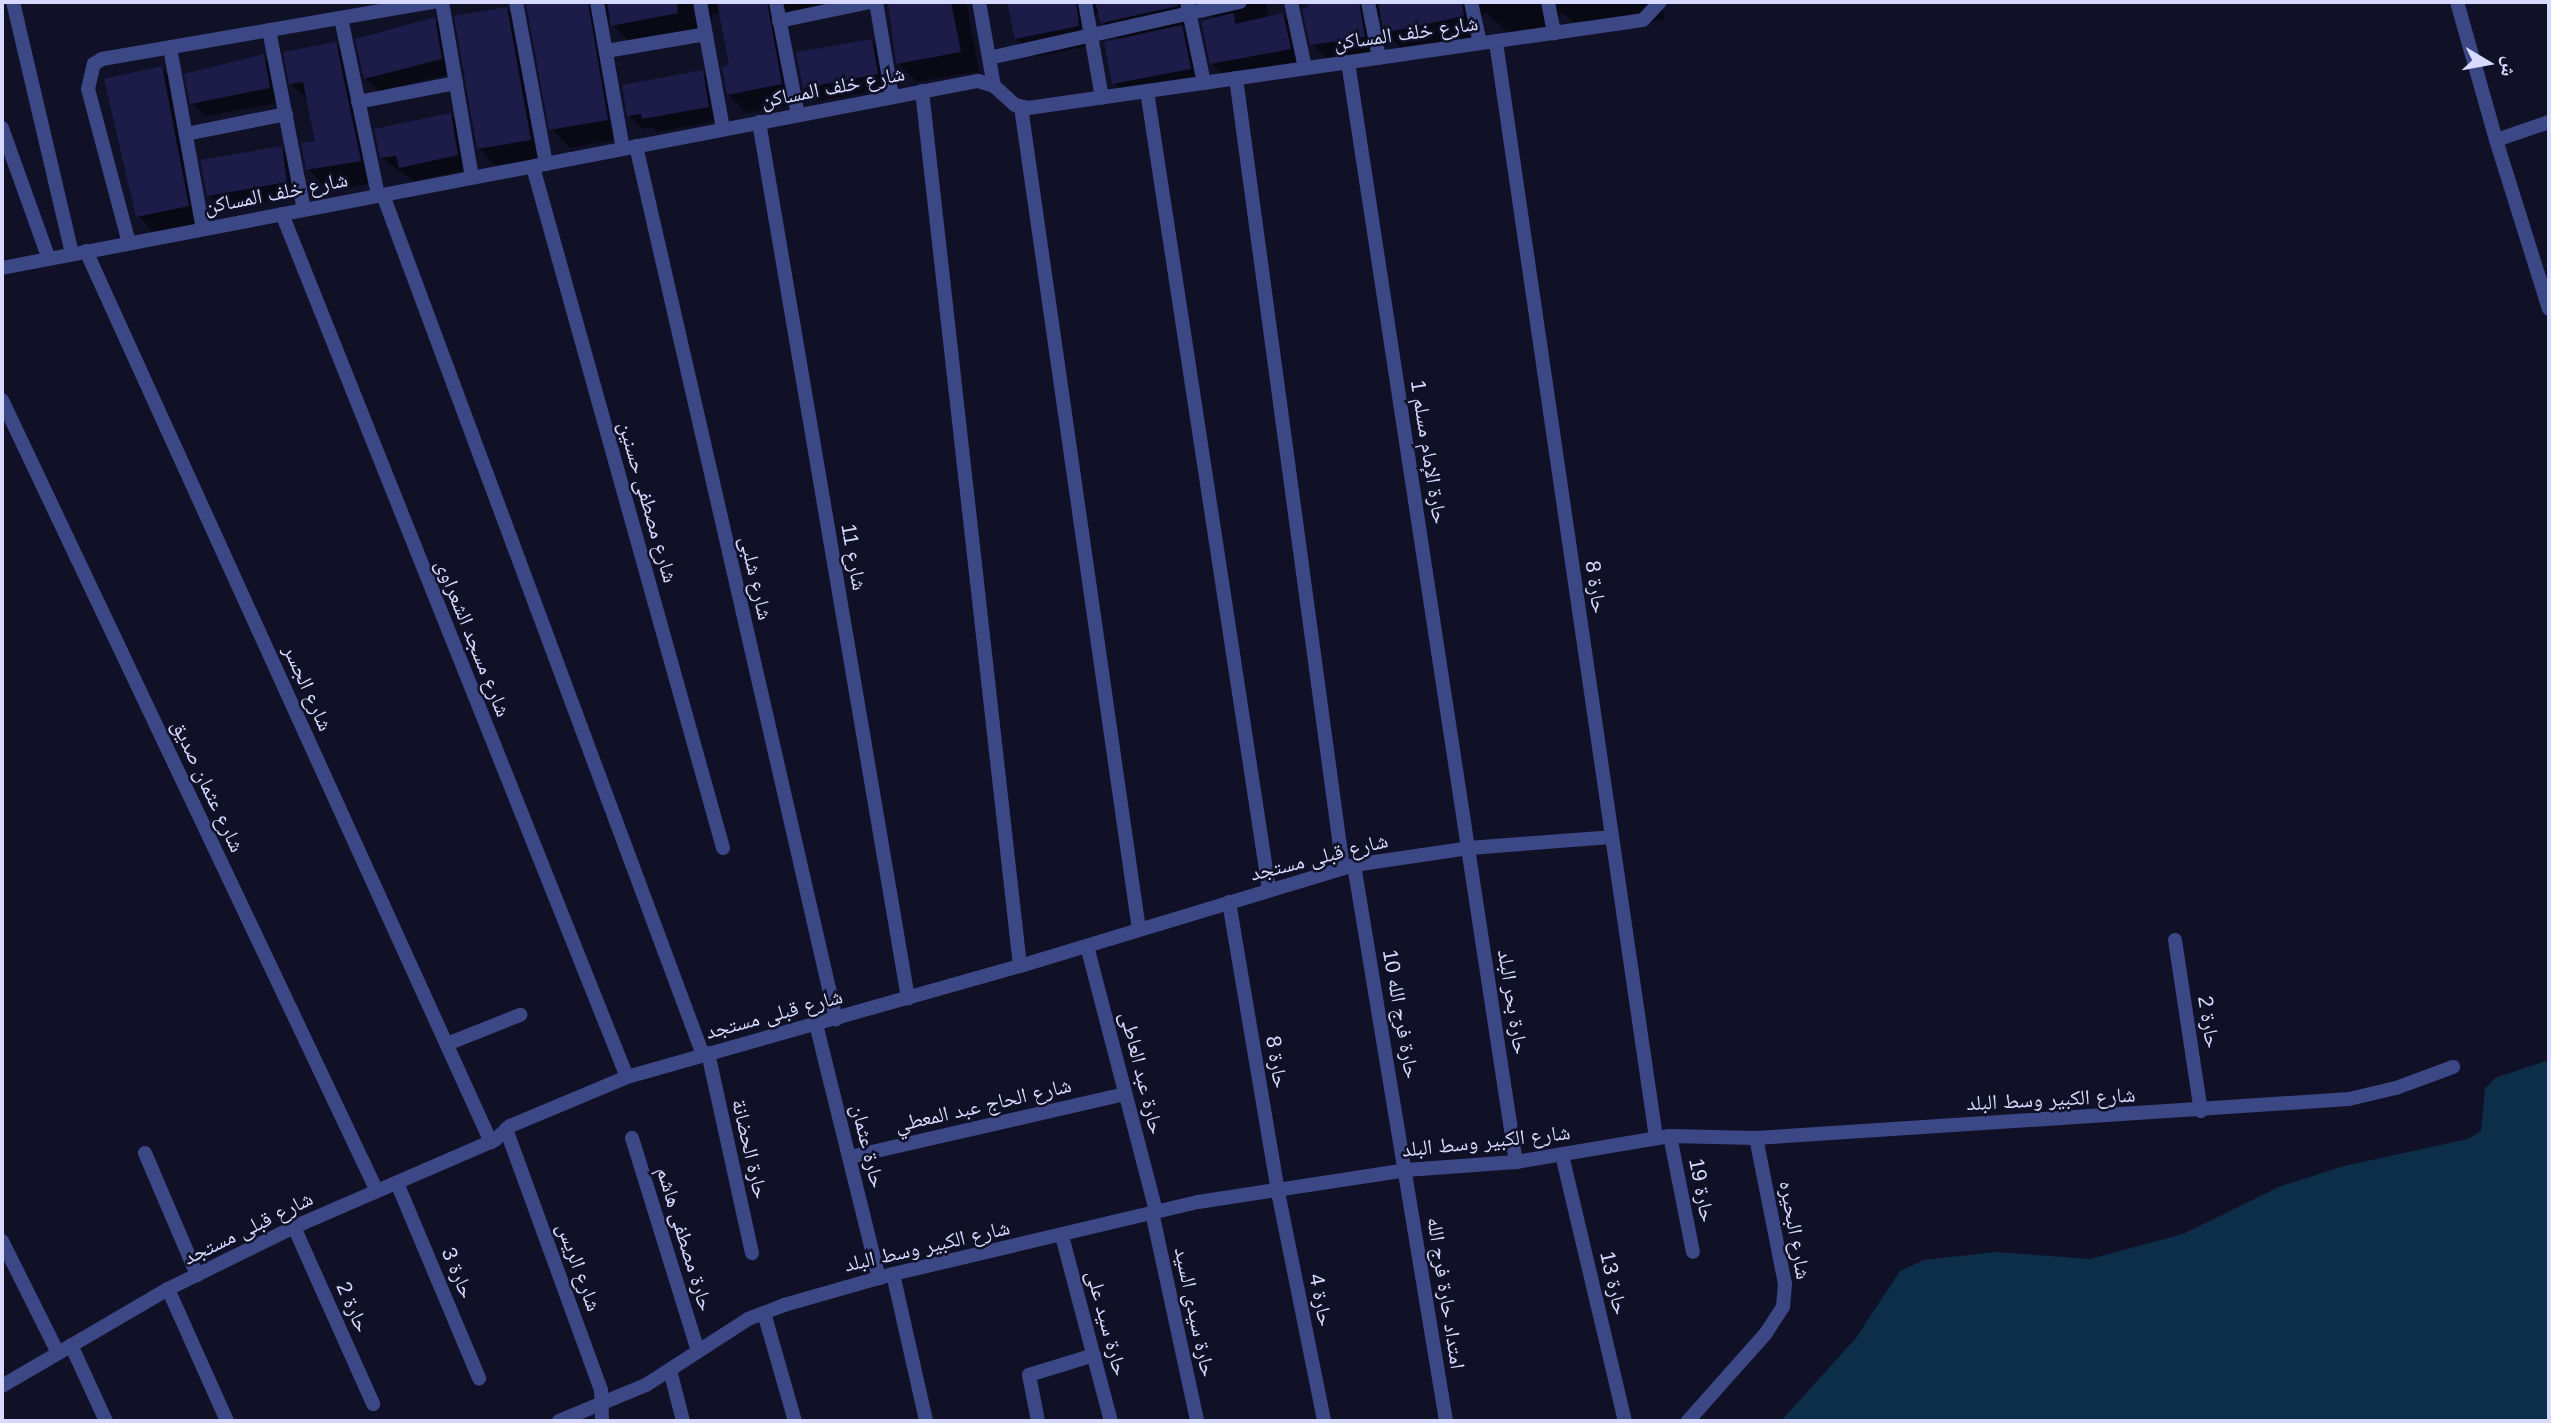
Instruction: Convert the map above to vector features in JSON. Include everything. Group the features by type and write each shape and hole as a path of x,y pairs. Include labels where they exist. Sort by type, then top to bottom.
{"street":[{"name":"شارع الجسر","path":"13,2 79,253 491,1142"},
{"path":"129,243 88,89 89,74 102,59 433,2"},
{"path":"442,2 472,177"},
{"name":"شارع مصطفى حسنين","path":"516,2 539,166 723,848"},
{"name":"شارع شلبى","path":"597,2 606,51 836,1019"},
{"path":"700,2 723,129"},
{"path":"776,2 798,115"},
{"path":"779,21 869,2"},
{"path":"876,2 892,97"},
{"path":"979,2 995,86 1021,107 1139,930"},
{"path":"1085,2 1102,97"},
{"path":"989,58 1091,35 1188,7 1240,2"},
{"path":"1292,2 1305,68"},
{"path":"1368,2 1379,58"},
{"path":"1471,2 1480,43"},
{"path":"1548,2 1554,33"},
{"name":"شارع خلف المساكن","path":"1021,107 1643,20 1660,2"},
{"path":"2457,2 2496,140 2549,309"},
{"path":"1188,7 1204,83"},
{"name":"حارة الحضانة","path":"341,18 381,195 705,1054 752,1253"},
{"path":"269,30 304,209"},
{"path":"606,51 706,34"},
{"name":"حارة 8","path":"1496,42 1611,837 1663,1137"},
{"path":"170,48 203,229"},
{"name":"حارة الإمام مسلم 1","path":"1348,62 1469,848"},
{"name":"حارة فرج الله 10","path":"1236,78 1349,867 1406,1170"},
{"name":"شارع خلف المساكن","path":"2,268 922,91 978,81 995,86"},
{"path":"358,102 456,83"},
{"path":"922,91 1020,966"},
{"path":"1147,91 1269,889"},
{"path":"186,134 286,114"},
{"name":"شارع 11","path":"759,122 908,998"},
{"path":"2496,140 2549,122"},
{"path":"2,128 49,259"},
{"name":"شارع مسجد الشعراوى","path":"282,214 627,1077"},
{"name":"شارع عثمان صديق","path":"2,400 377,1191"},
{"name":"شارع قبلى مستجد","path":"2,1386 168,1289 294,1227 491,1142 506,1129 627,1077 1020,966 1349,867 1469,848 1611,837"},
{"name":"حارة بحر البلد","path":"1469,848 1516,1162"},
{"name":"حارة 8","path":"1229,902 1277,1187"},
{"name":"حارة 2","path":"2175,940 2201,1111"},
{"name":"حارة عبد العاطى","path":"1087,946 1154,1211"},
{"path":"447,1044 520,1015"},
{"name":"حارة عثمان","path":"816,1024 850,1157 926,1421"},
{"name":"شارع الكبير وسط البلد","path":"559,1421 670,1370 764,1313 886,1276 1062,1236 1154,1211 1277,1187 1406,1170 1516,1162 1663,1137 1756,1138 2201,1111 2349,1099 2396,1088 2453,1067"},
{"name":"شارع الحاج عبد المعطي","path":"850,1157 1125,1094"},
{"name":"شارع الريس","path":"506,1129 601,1390 602,1421"},
{"name":"حارة 19","path":"1663,1137 1693,1252"},
{"name":"حارة مصطفى هاشم","path":"632,1138 698,1351"},
{"name":"شارع البحيره","path":"1688,1421 1766,1333 1783,1307 1785,1284 1756,1138"},
{"path":"145,1153 197,1275"},
{"name":"حارة 13","path":"1562,1155 1625,1421"},
{"name":"امتداد حارة فرج الله","path":"1406,1170 1446,1421"},
{"name":"حارة 3","path":"397,1183 480,1378"},
{"name":"حارة 4","path":"1277,1187 1324,1421"},
{"name":"حارة سيدى السيد","path":"1154,1211 1196,1421"},
{"name":"حارة 2","path":"294,1227 373,1404"},
{"name":"حارة سيد على","path":"1062,1236 1111,1421"},
{"path":"2,1241 58,1353"},
{"path":"168,1289 227,1421"},
{"path":"764,1313 795,1421"},
{"path":"71,1345 106,1421"},
{"path":"1038,1421 1029,1375 1094,1355"},
{"path":"670,1370 683,1421"}],"water":[{"path":"2549,1060 2549,1421 1781,1421 1856,1338 1900,1271 1924,1260 1996,1252 2090,1259 2183,1234 2281,1186 2344,1166 2468,1139 2481,1131 2485,1089 2495,1078"}],"building":[{"path":"588,2 608,120 549,130 526,4"},
{"path":"607,2 677,2 678,13 611,26"},
{"path":"717,2 767,2 782,84 727,95 722,67 729,65"},
{"path":"888,2 951,2 961,52 896,64"},
{"path":"1007,2 1076,2 1079,26 1015,39"},
{"path":"1095,2 1178,2 1178,6 1101,23"},
{"path":"1307,2 1359,2 1365,37 1310,45 1302,9 1309,7"},
{"path":"1378,2 1462,2 1464,16 1384,33"},
{"path":"507,7 531,140 477,149 454,16"},
{"path":"1234,13 1235,24 1283,13 1291,49 1210,64 1201,21"},
{"path":"435,17 442,59 364,79 355,39"},
{"path":"1182,25 1191,69 1112,84 1104,42"},
{"path":"872,39 878,74 803,88 796,52"},
{"path":"336,42 361,161 306,170 301,143 315,141 303,82 289,84 283,52"},
{"path":"264,54 270,88 190,104 184,74"},
{"path":"162,66 189,206 136,217 104,79"},
{"path":"703,70 709,107 642,119 641,114 627,116 622,85"},
{"path":"451,113 458,155 399,168 396,156 380,158 374,129"},
{"path":"282,146 287,182 207,196 200,160"}]}
